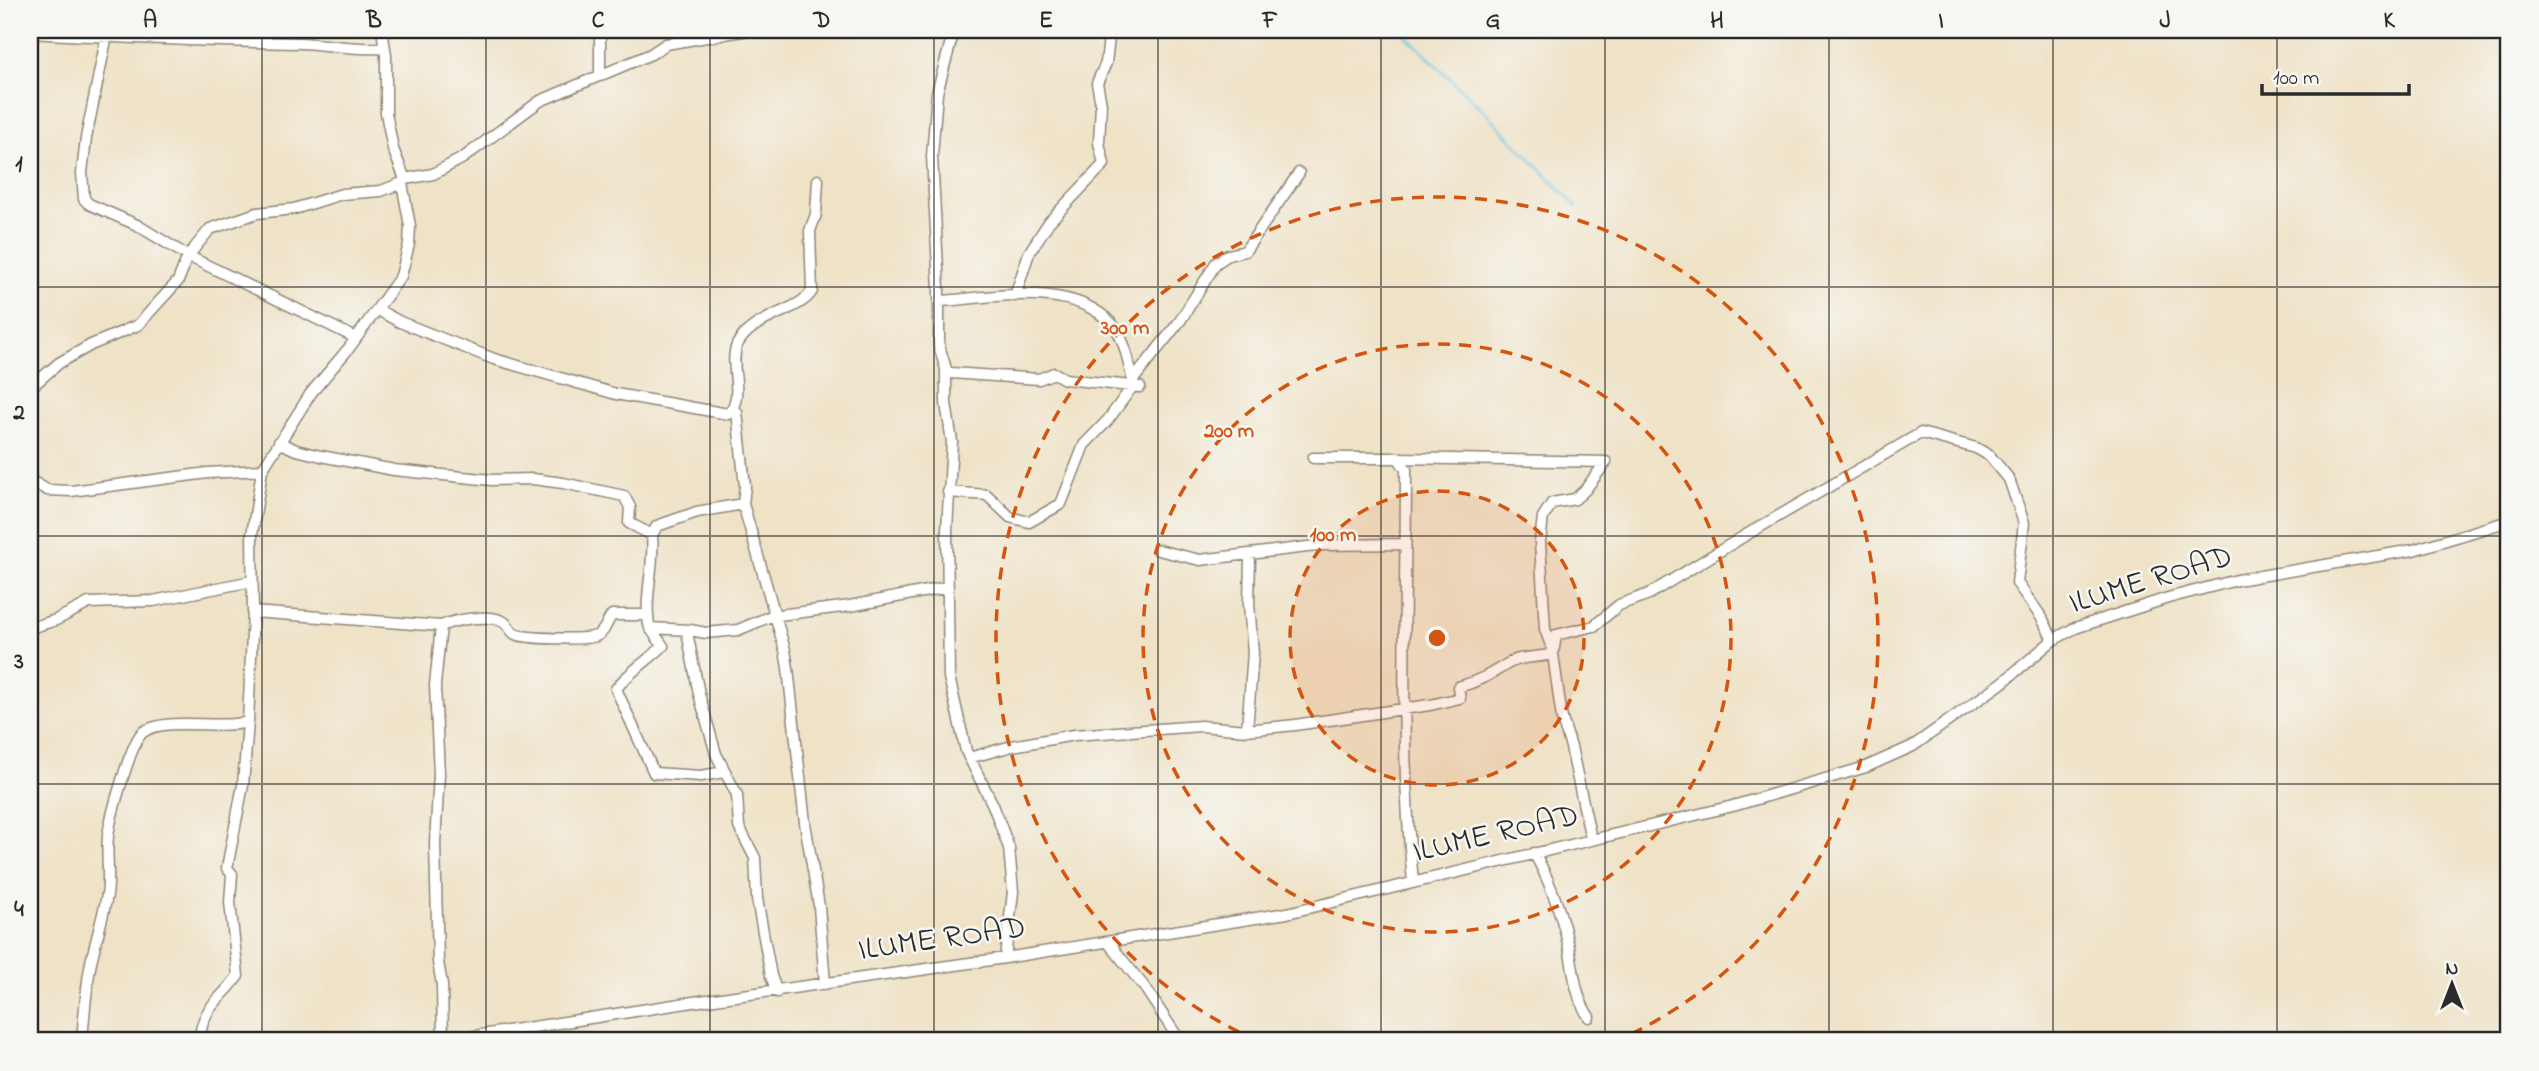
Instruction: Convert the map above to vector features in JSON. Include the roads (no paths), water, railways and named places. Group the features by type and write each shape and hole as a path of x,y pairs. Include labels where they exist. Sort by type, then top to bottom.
{"street":[{"path":"199,1041 202,1019 238,976 235,928 230,902 232,874 227,867 243,785 253,611 252,535 262,470 311,393 356,338 401,276 409,244 410,226 404,181 393,149 386,113 385,48 382,30"},
{"path":"600,30 600,76"},
{"path":"30,388 59,363 91,345 138,325 178,281 188,256 210,229 257,213 294,209 342,194 381,191 404,181 433,174 463,159 540,101 651,54 666,44 748,30"},
{"path":"954,30 937,93 932,156 939,346 946,369 946,403 952,442 948,492 949,677 968,758 993,805 1009,848 1013,892 1005,958"},
{"path":"1015,296 1029,253 1049,222 1104,164 1099,143 1101,104 1097,83 1106,63 1110,30"},
{"path":"30,33 107,33 222,43 317,44 357,50 385,48"},
{"path":"107,33 86,138 82,173 84,199 89,204 159,237 188,256 356,338"},
{"path":"948,492 987,495 1010,517 1029,522 1061,504 1084,445 1108,420 1135,384 1180,321 1216,263 1228,255 1245,251 1299,173"},
{"path":"377,310 400,322 494,359 616,394 728,414 734,409 737,379 735,352 738,344 763,319 802,300 812,291 810,231 816,214 818,180"},
{"path":"939,301 1038,294 1063,298 1096,312 1112,323 1118,332 1135,384"},
{"path":"951,373 1039,379 1054,373 1065,379 1135,384"},
{"path":"737,412 745,486 743,504 788,668 805,823 819,906 825,984"},
{"path":"1552,651 1556,635 1594,625 1619,605 1649,594 1921,433 1976,449 1990,456 2009,479 2024,523 2017,583 2042,618 2053,640"},
{"path":"279,442 308,453 394,470 492,480 533,479 618,494 627,500 629,523 652,535"},
{"path":"1313,458 1605,462 1586,490 1575,499 1552,502 1543,517 1540,542 1545,629 1552,651 1562,719 1571,747 1591,839"},
{"path":"1398,458 1406,469 1404,709 1407,820 1413,882"},
{"path":"30,480 47,490 71,491 208,473 262,470"},
{"path":"724,772 701,776 654,773 617,689 621,681 646,663 663,646 650,628 647,615 652,535 657,526 697,512 743,504"},
{"name":"ILUME ROAD","path":"443,1041 1005,958 1287,913 1734,806 1866,767 1913,746 1968,709 2053,640 2075,628 2168,598 2237,580 2413,550 2509,521"},
{"path":"1158,550 1200,561 1324,545 1405,544"},
{"path":"1247,730 1253,653 1249,604 1250,555"},
{"path":"30,628 56,620 89,603 167,599 252,581"},
{"path":"650,628 706,632 738,630 775,615 850,607 947,587"},
{"path":"253,611 441,626 455,620 495,619 505,622 516,634 527,637 582,638 596,636 604,630 612,615 647,615"},
{"path":"441,626 435,685 439,774 435,843 443,1041"},
{"path":"690,630 687,635 699,694 724,772 737,795 739,827 755,858 757,899 771,976 777,992"},
{"path":"968,758 1012,746 1074,735 1201,726 1247,730 1404,709 1460,698 1458,687 1501,670 1510,662 1552,651"},
{"path":"82,1041 86,990 106,898 108,836 134,744 140,734 148,729 175,724 237,725 248,722"},
{"path":"1534,853 1543,868 1559,913 1577,989 1589,1017"},
{"path":"1108,942 1180,1041"}],"waterway":[{"path":"1400,30 1487,114 1577,207"}]}
